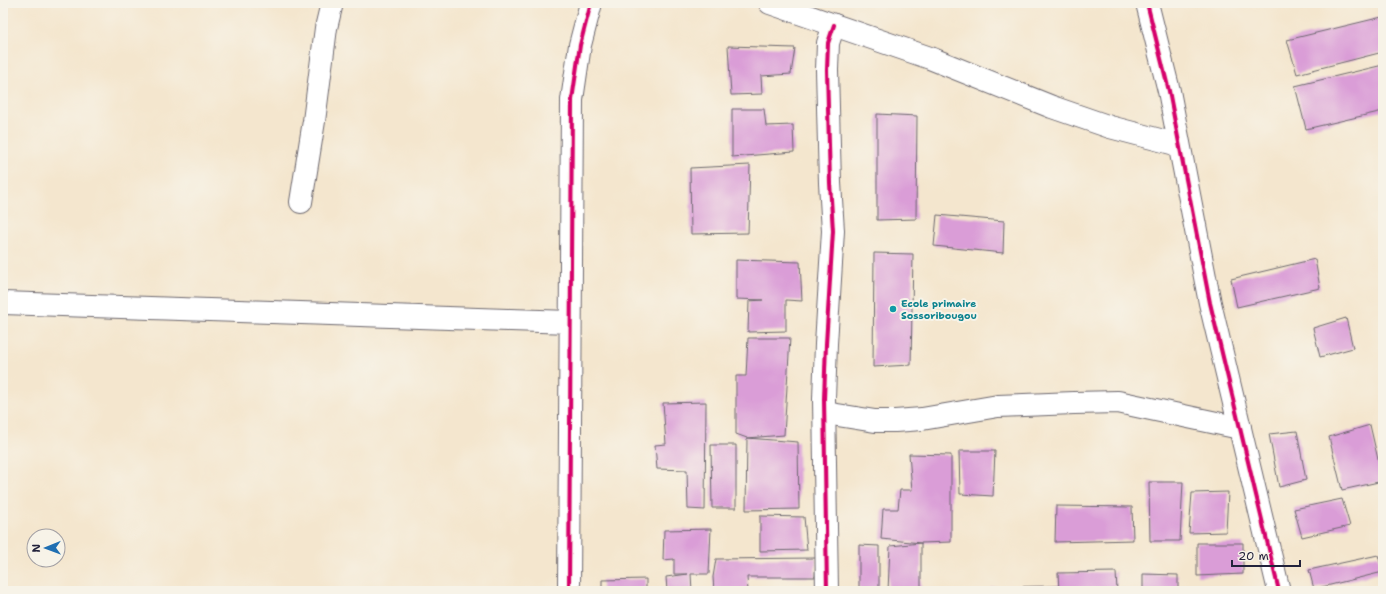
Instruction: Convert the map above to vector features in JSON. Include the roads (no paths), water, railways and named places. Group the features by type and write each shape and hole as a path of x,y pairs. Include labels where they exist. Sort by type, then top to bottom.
{"street":[{"path":"301,202 314,121 326,28 332,3"},
{"path":"569,591 572,100 580,44 591,3"},
{"path":"770,3 930,58 1052,107 1110,127 1179,145"},
{"path":"1147,3 1169,91 1210,303 1279,591"},
{"path":"827,591 824,413 826,344 833,231 827,70 828,43 834,25"},
{"path":"3,303 570,322"},
{"path":"824,413 875,422 895,422 998,406 1118,402 1240,428"}],"place":[{"name":"Ecole primaire Sossoribougou","path":"893,309"}]}
